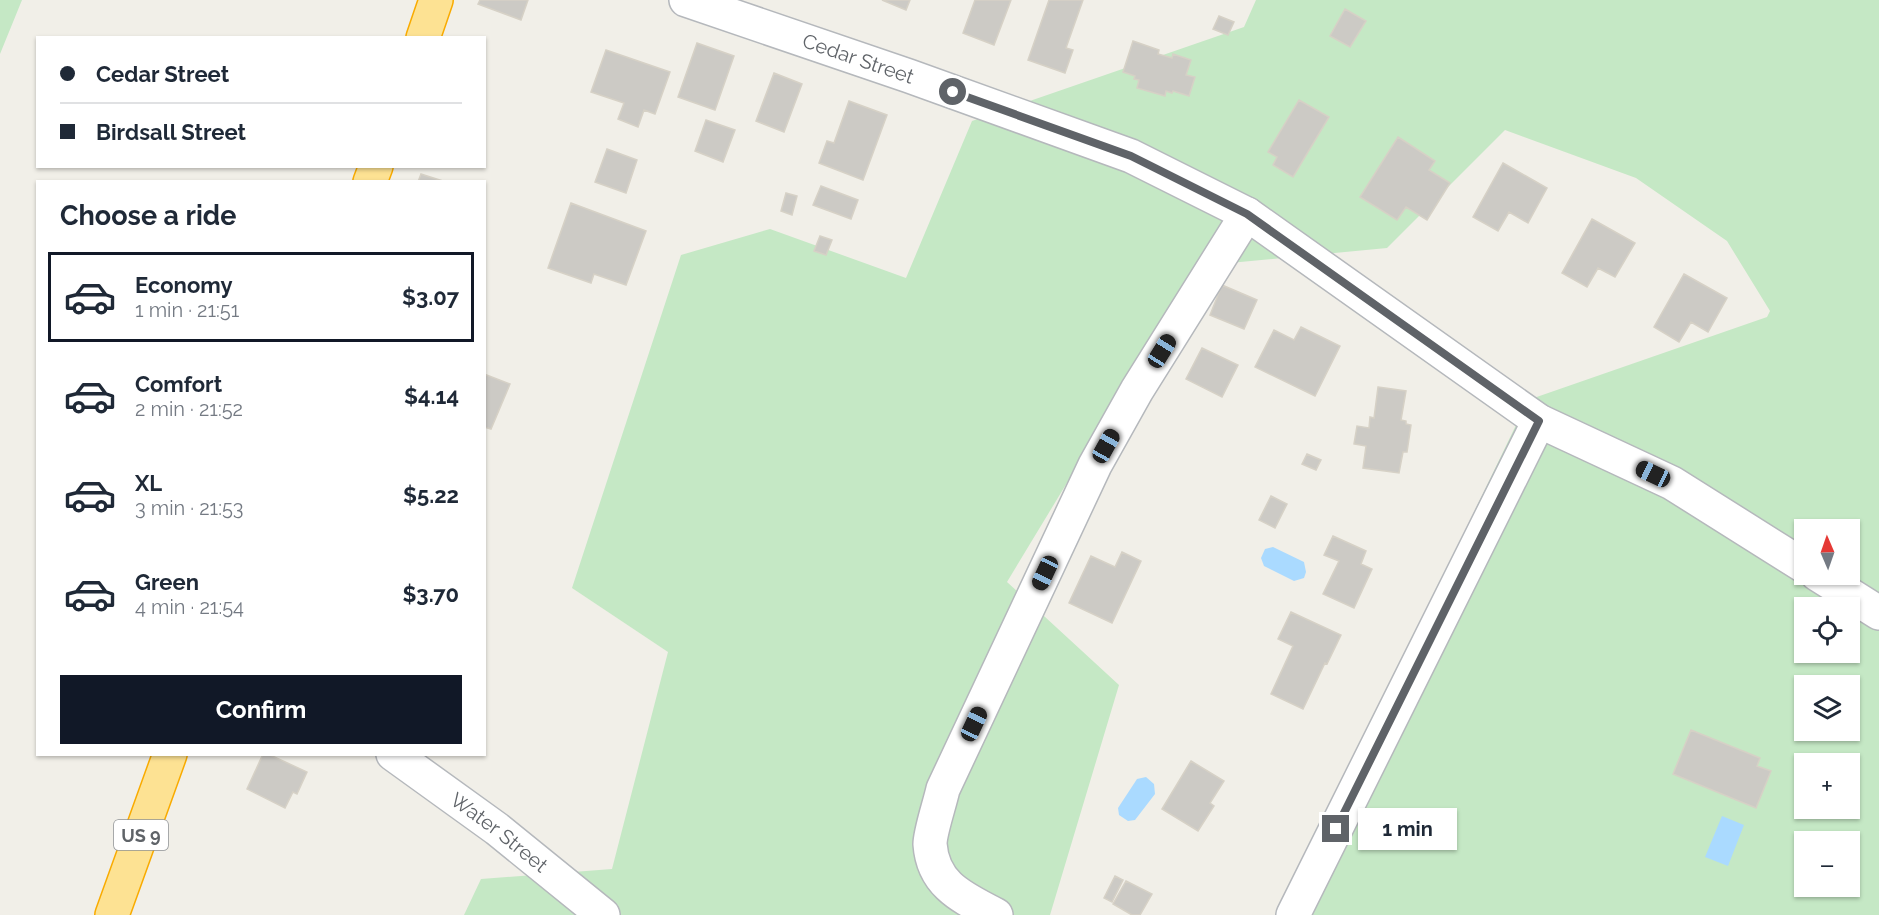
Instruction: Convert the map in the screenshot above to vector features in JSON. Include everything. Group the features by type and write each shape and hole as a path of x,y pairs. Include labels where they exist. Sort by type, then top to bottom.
{"highway":[{"path":"424,36 436,0"},
{"name":"US 9","path":"112,915 169,756"}],"street":[{"name":"Cedar Street","path":"686,0 909,76 1131,156 1247,214 1539,421 1672,483 1794,560"},
{"path":"996,915 965,899 939,878 930,843 943,789 1095,465 1137,390 1247,214"},
{"path":"1293,915 1539,421"},
{"path":"1834,585 1879,613"},
{"name":"Water Street","path":"396,756 497,829 603,915"}],"green space":[{"path":"0,0 22,0 0,54"},
{"path":"1256,0 1879,0 1879,915 1280,915 1528,400 1767,317 1770,311 1727,241 1636,178 1505,130 1387,248 1198,266 1007,582 1119,685 1050,915 464,915 481,879 612,869 668,652 572,588 681,255 770,229 906,278 972,121 1244,27"}],"water":[{"path":"1273,547 1304,562 1306,572 1304,578 1294,581 1264,566 1261,558 1265,549"},
{"path":"1146,777 1154,784 1155,794 1135,820 1128,821 1119,815 1118,808 1137,779"},
{"path":"1722,816 1744,825 1728,866 1705,857"}],"building":[{"path":"480,0 528,0 521,20 478,4"},
{"path":"882,0 910,0 906,10"},
{"path":"975,0 1011,0 994,45 963,33"},
{"path":"1049,0 1083,0 1066,48 1073,50 1065,73 1028,60"},
{"path":"1345,9 1366,21 1350,47 1330,36"},
{"path":"1219,16 1234,22 1228,35 1213,29"},
{"path":"1133,41 1159,50 1158,54 1172,58 1173,54 1191,60 1186,75 1195,77 1189,96 1166,91 1165,96 1137,88 1139,80 1123,72"},
{"path":"697,43 734,56 715,110 678,97"},
{"path":"606,50 670,72 655,114 644,110 638,127 618,119 624,103 591,92"},
{"path":"774,73 802,84 784,132 756,121"},
{"path":"1299,100 1329,117 1293,177 1273,165 1277,157 1268,152"},
{"path":"849,101 887,115 863,180 819,163 827,141 834,143"},
{"path":"706,120 735,130 723,162 695,151"},
{"path":"1398,137 1435,161 1429,170 1450,183 1427,220 1406,207 1397,220 1360,197"},
{"path":"607,149 637,160 626,193 595,182"},
{"path":"1503,163 1547,188 1528,223 1509,212 1498,231 1473,217"},
{"path":"421,174 440,180 419,180"},
{"path":"821,186 858,200 851,219 813,205"},
{"path":"786,193 797,196 792,215 781,211"},
{"path":"571,203 646,231 626,285 594,274 591,283 548,268"},
{"path":"1592,219 1635,243 1615,277 1598,268 1587,287 1562,273"},
{"path":"820,236 832,240 826,255 814,251"},
{"path":"1684,274 1727,298 1708,332 1691,322 1679,342 1654,327"},
{"path":"1222,285 1257,300 1244,329 1210,315"},
{"path":"1301,327 1340,346 1315,396 1255,367 1274,330 1294,340"},
{"path":"1202,348 1238,365 1222,397 1186,379"},
{"path":"486,375 510,384 491,429 486,428"},
{"path":"1378,387 1406,391 1401,420 1411,425 1407,452 1403,452 1399,473 1363,468 1366,446 1354,444 1357,426 1369,428 1370,417 1374,418"},
{"path":"1307,454 1321,460 1316,470 1302,464"},
{"path":"1271,496 1287,504 1275,528 1259,520"},
{"path":"1333,536 1366,551 1361,564 1372,569 1354,608 1323,594 1339,561 1324,555"},
{"path":"1122,552 1141,561 1112,623 1069,603 1091,556 1115,567"},
{"path":"1291,612 1341,635 1303,709 1271,694 1293,646 1278,639"},
{"path":"1691,730 1760,758 1757,766 1771,771 1756,808 1673,774"},
{"path":"262,756 272,756 307,772 297,794 293,792 285,808 247,789"},
{"path":"1191,761 1224,781 1210,803 1214,806 1198,831 1162,809"},
{"path":"1115,876 1123,880 1112,902 1104,898"},
{"path":"1126,881 1152,894 1140,915 1132,915 1113,904"}],"route":[{"path":"953,92 1131,156 1247,214 1539,421 1336,829"}]}
